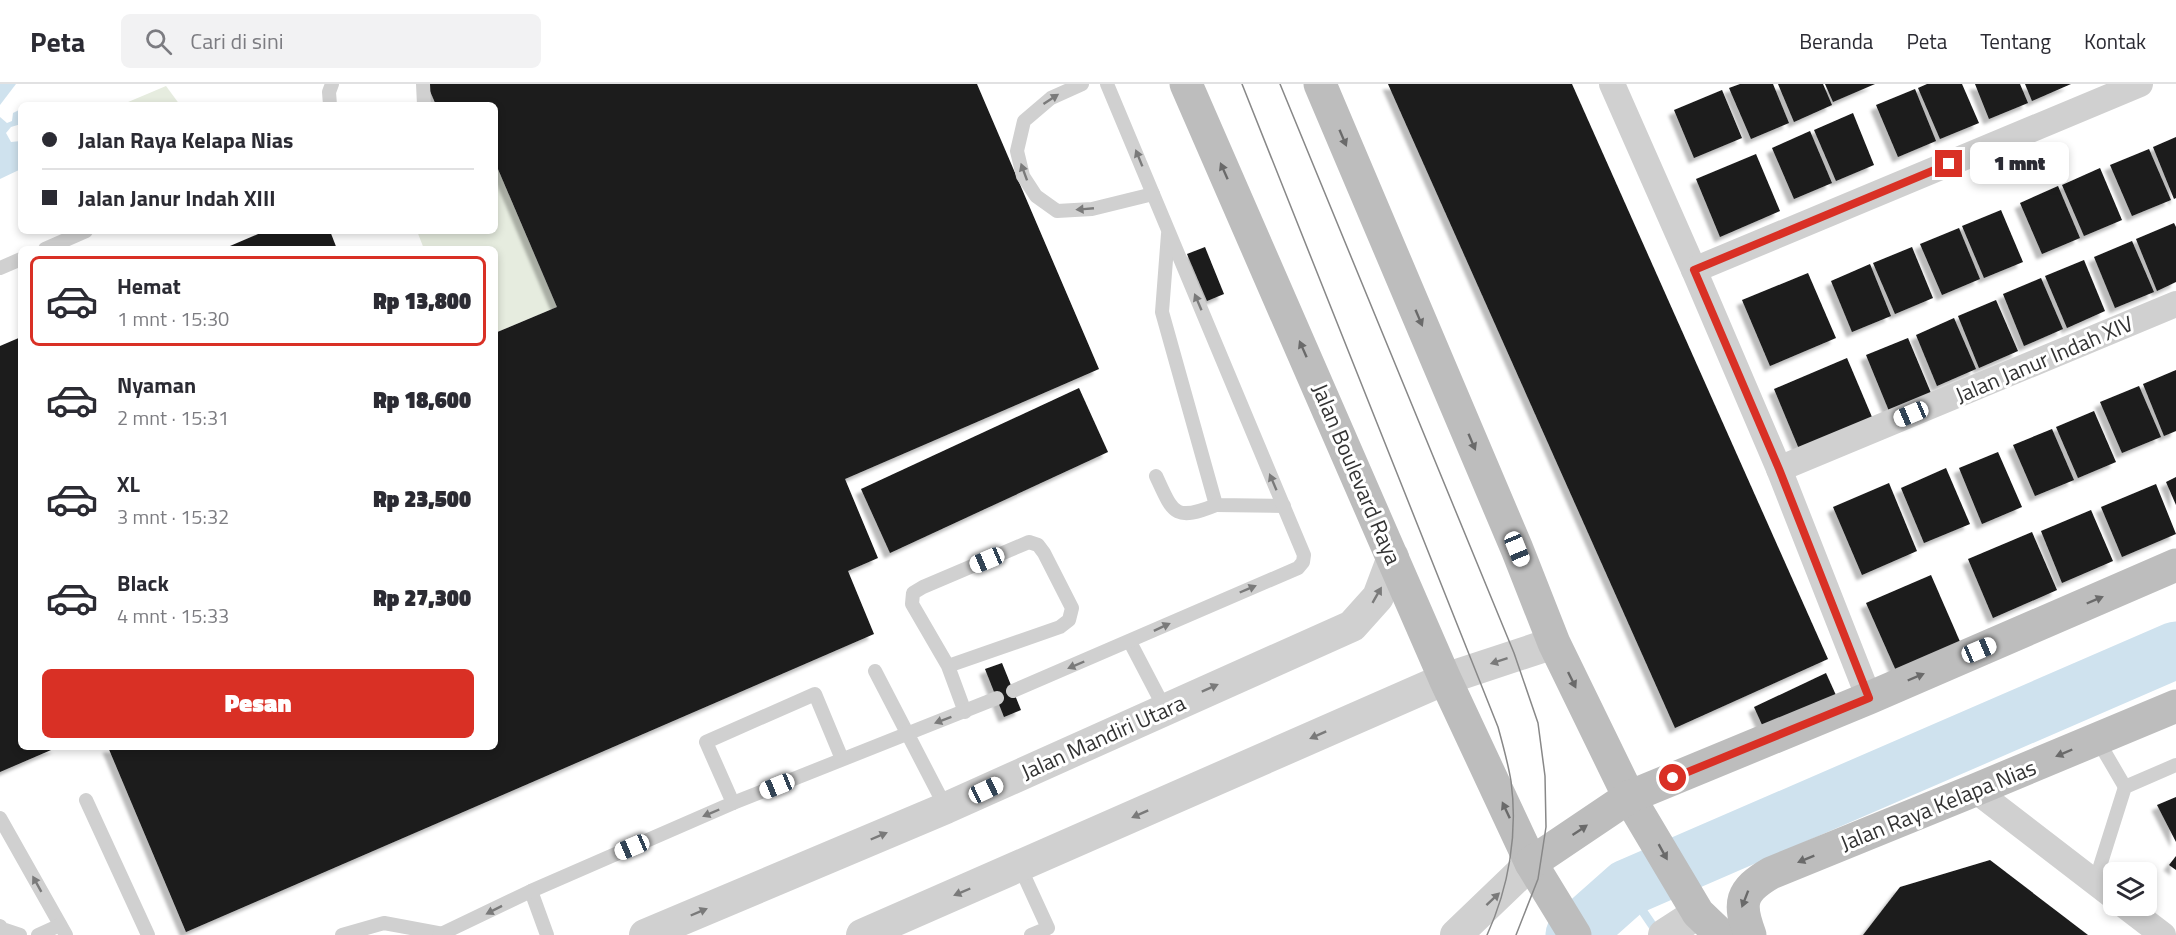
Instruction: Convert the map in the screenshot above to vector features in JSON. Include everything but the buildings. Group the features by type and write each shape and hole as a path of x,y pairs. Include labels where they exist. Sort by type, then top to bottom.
{"main road":[{"name":"Jalan Boulevard Raya","path":"1186,84 1445,679 1531,863 1570,927"},
{"path":"1320,84 1512,538 1554,643 1629,796 1678,880 1690,927"},
{"path":"1531,863 1629,796 1869,698 2176,565"},
{"name":"Jalan Raya Kelapa Nias","path":"1750,935 1742,909 1744,896 1760,879 1770,873 2176,706"}],"street":[{"path":"1694,270 2140,84"},
{"path":"1615,85 1779,469 1869,698"},
{"name":"Jalan Janur Indah XIV","path":"1779,469 2176,304"},
{"name":"Jalan Mandiri Utara","path":"645,935 946,808 1352,626 1378,597 1393,557"},
{"path":"862,935 1445,679 1554,643"},
{"path":"1975,790 2103,889"},
{"path":"1455,935 1531,863"},
{"path":"2138,916 2163,935"}],"lane":[{"path":"330,102 332,84"},
{"path":"423,84 424,102"},
{"path":"1082,84 1051,98 1024,121 1017,151 1023,176 1036,196 1057,211 1092,209 1153,194"},
{"path":"1013,692 1298,568 1304,562 1304,555 1284,506 1107,84"},
{"path":"1168,232 1162,312 1216,505"},
{"path":"52,246 79,234"},
{"path":"0,268 18,260"},
{"path":"1156,476 1170,506 1179,513 1194,514 1216,505 1284,506"},
{"path":"948,666 1060,627 1069,620 1072,608 1038,545 1029,542 923,586 913,593 912,604 948,666 965,712"},
{"path":"1130,642 1165,708"},
{"path":"875,671 946,808"},
{"path":"733,803 706,741 815,694 842,759"},
{"path":"342,935 384,923 441,934 531,891 733,803 997,698"},
{"path":"2097,739 2125,787 2110,862"},
{"path":"2125,787 2176,765"},
{"path":"86,800 148,935"},
{"path":"0,818 63,930 38,935"},
{"path":"1020,867 1048,928 1031,935"},
{"path":"531,891 547,935"},
{"path":"0,926 2,929 21,935"}],"shaded area":[{"path":"166,86 178,102 128,102"},
{"path":"498,169 557,307 498,332 498,246 423,246 418,234 498,234"}],"water":[{"path":"0,84 16,84 0,105"},
{"path":"18,110 18,125 11,127 6,133 11,142 18,141 18,170 0,179 0,117 7,123 12,121 13,113"}],"waterway":[{"path":"1574,935 1627,888 2176,650"},
{"path":"1627,888 1659,935"}],"tram line":[{"path":"1242,84 1498,727 1511,781 1512,840 1506,879 1487,935"},
{"path":"1280,84 1514,653 1538,723 1545,776 1546,827 1538,879 1516,935"}],"route":[{"path":"1673,778 1869,698 1779,469 1694,270 1949,164"}]}
